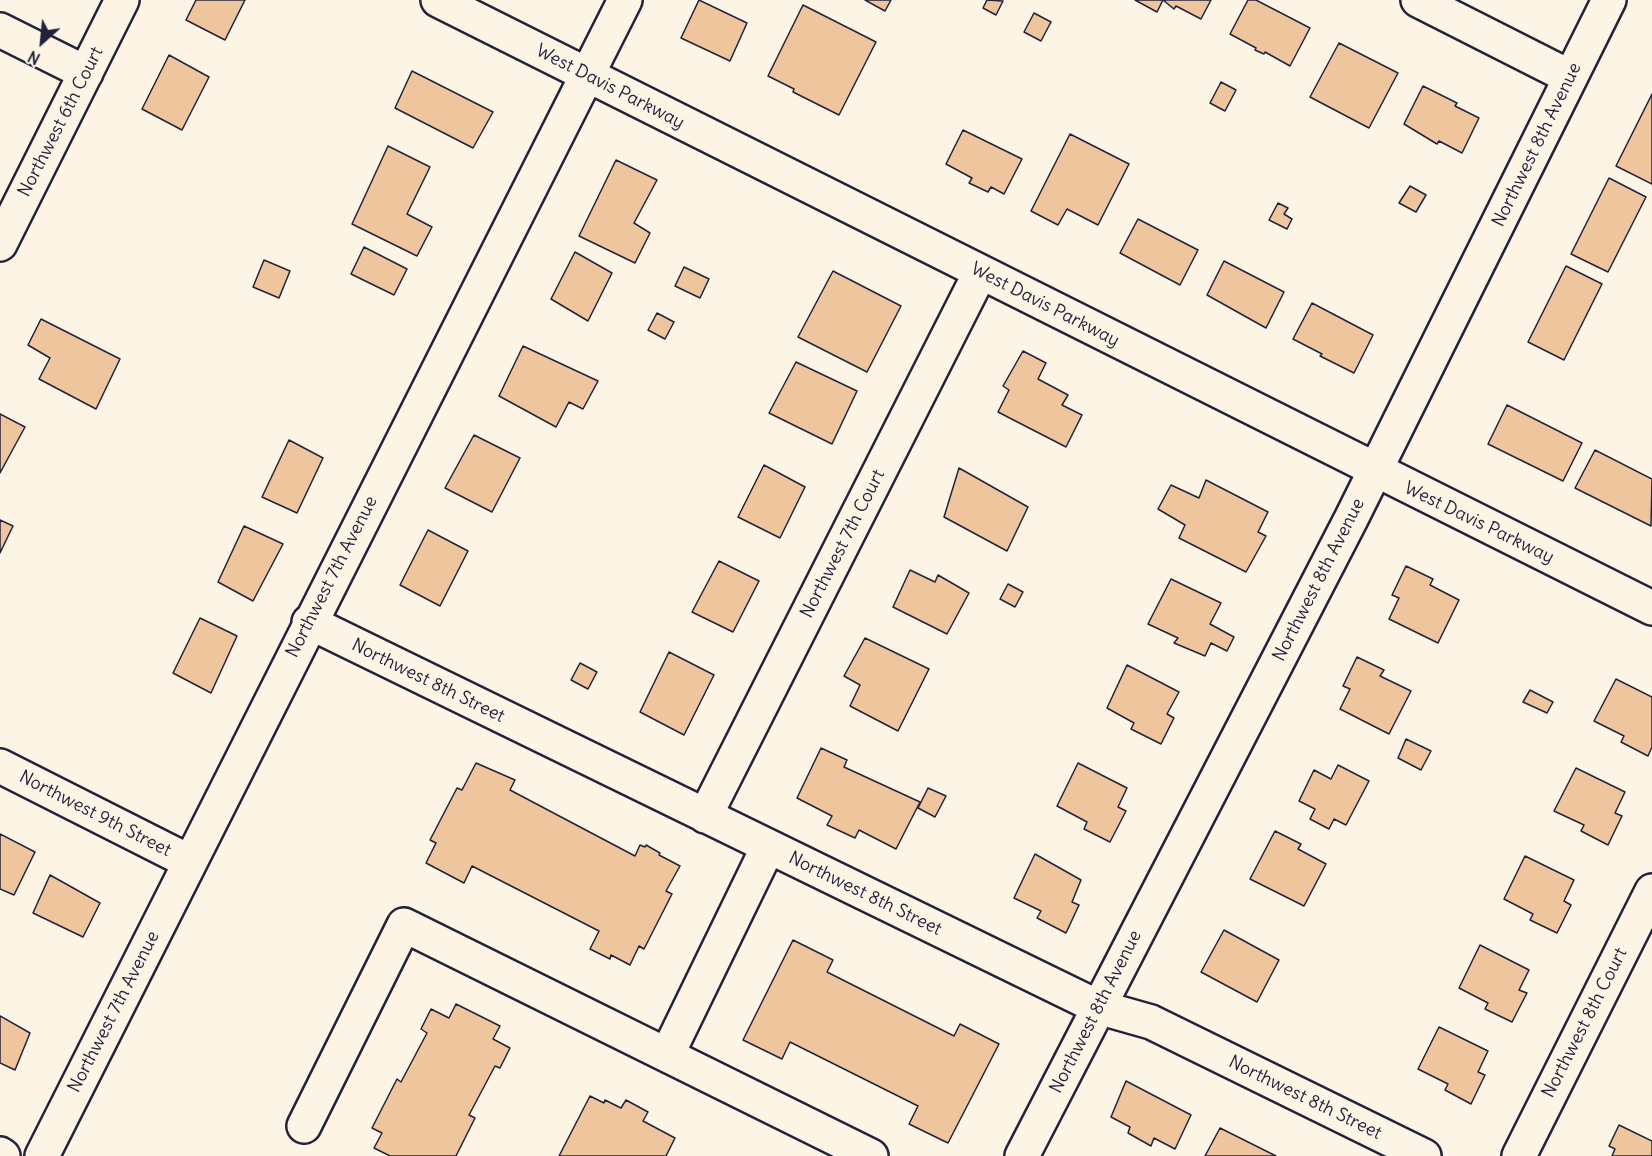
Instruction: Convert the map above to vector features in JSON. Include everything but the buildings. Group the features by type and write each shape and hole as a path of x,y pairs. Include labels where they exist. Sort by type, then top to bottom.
{"street":[{"name":"Northwest 6th Court","path":"0,244 122,0"},
{"name":"West Davis Parkway","path":"438,0 1652,608"},
{"name":"Northwest 7th Avenue","path":"42,1156 309,622 625,0"},
{"path":"1418,0 1570,77"},
{"name":"Northwest 8th Avenue","path":"1022,1156 1375,471 1609,0"},
{"path":"0,30 87,73"},
{"name":"Northwest 7th Court","path":"705,816 980,273"},
{"name":"Northwest 8th Street","path":"309,622 1098,1007 1151,1022 1424,1156"},
{"name":"Northwest 9th Street","path":"0,766 190,862"},
{"path":"667,1056 768,847"},
{"name":"Northwest 8th Court","path":"1519,1156 1652,891"},
{"path":"304,1126 404,925 871,1156"}]}
